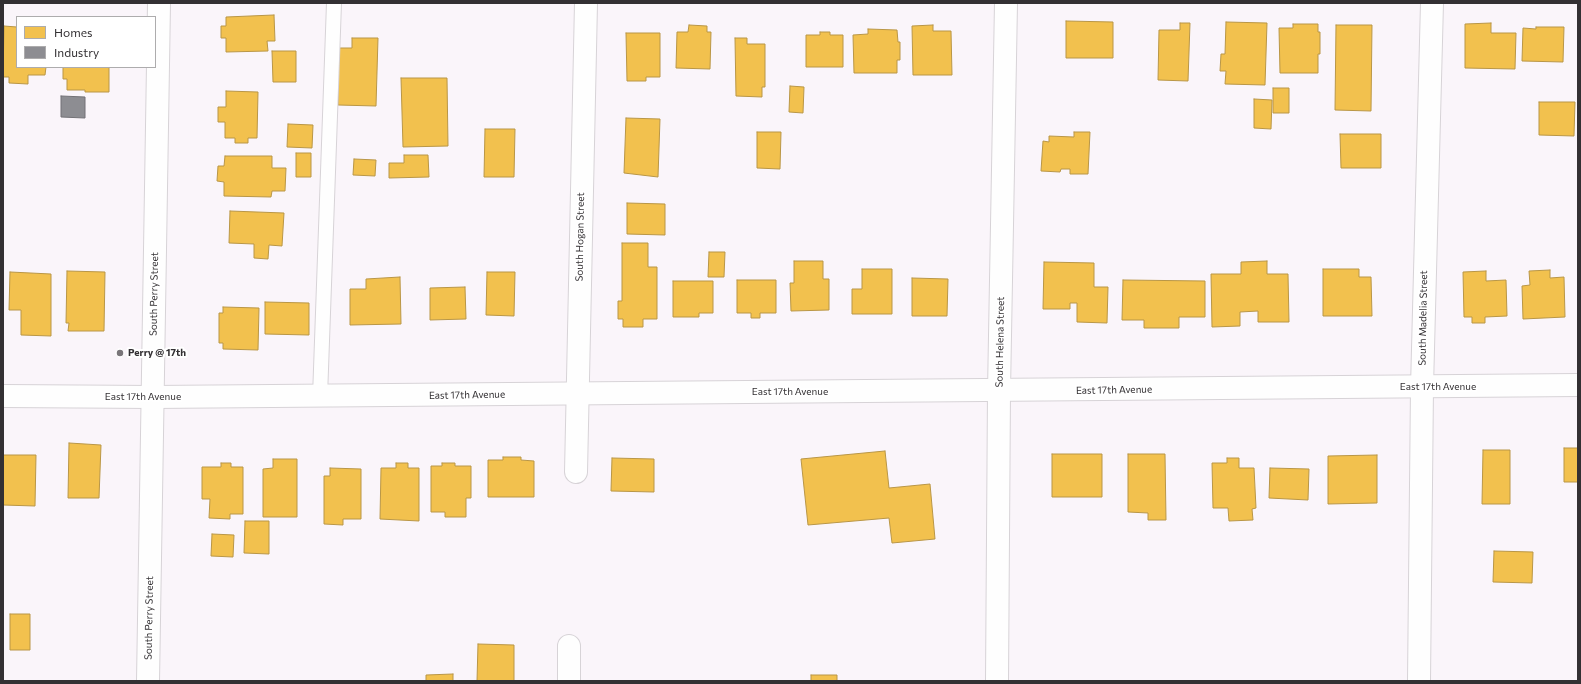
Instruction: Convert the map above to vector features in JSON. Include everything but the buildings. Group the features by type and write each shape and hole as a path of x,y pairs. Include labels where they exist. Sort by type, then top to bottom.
{"street":[{"name":"South Perry Street","path":"148,681 159,3"},
{"name":"South Hogan Street","path":"576,472 586,3"},
{"name":"South Helena Street","path":"997,681 999,391 1006,3"},
{"name":"South Madelia Street","path":"1419,681 1422,387 1432,3"},
{"name":"East 17th Avenue","path":"3,396 320,397 1578,386"},
{"path":"569,646 569,681"}],"lane":[{"path":"320,397 334,3"}],"place":[{"name":"Perry @ 17th","path":"120,353"}]}
